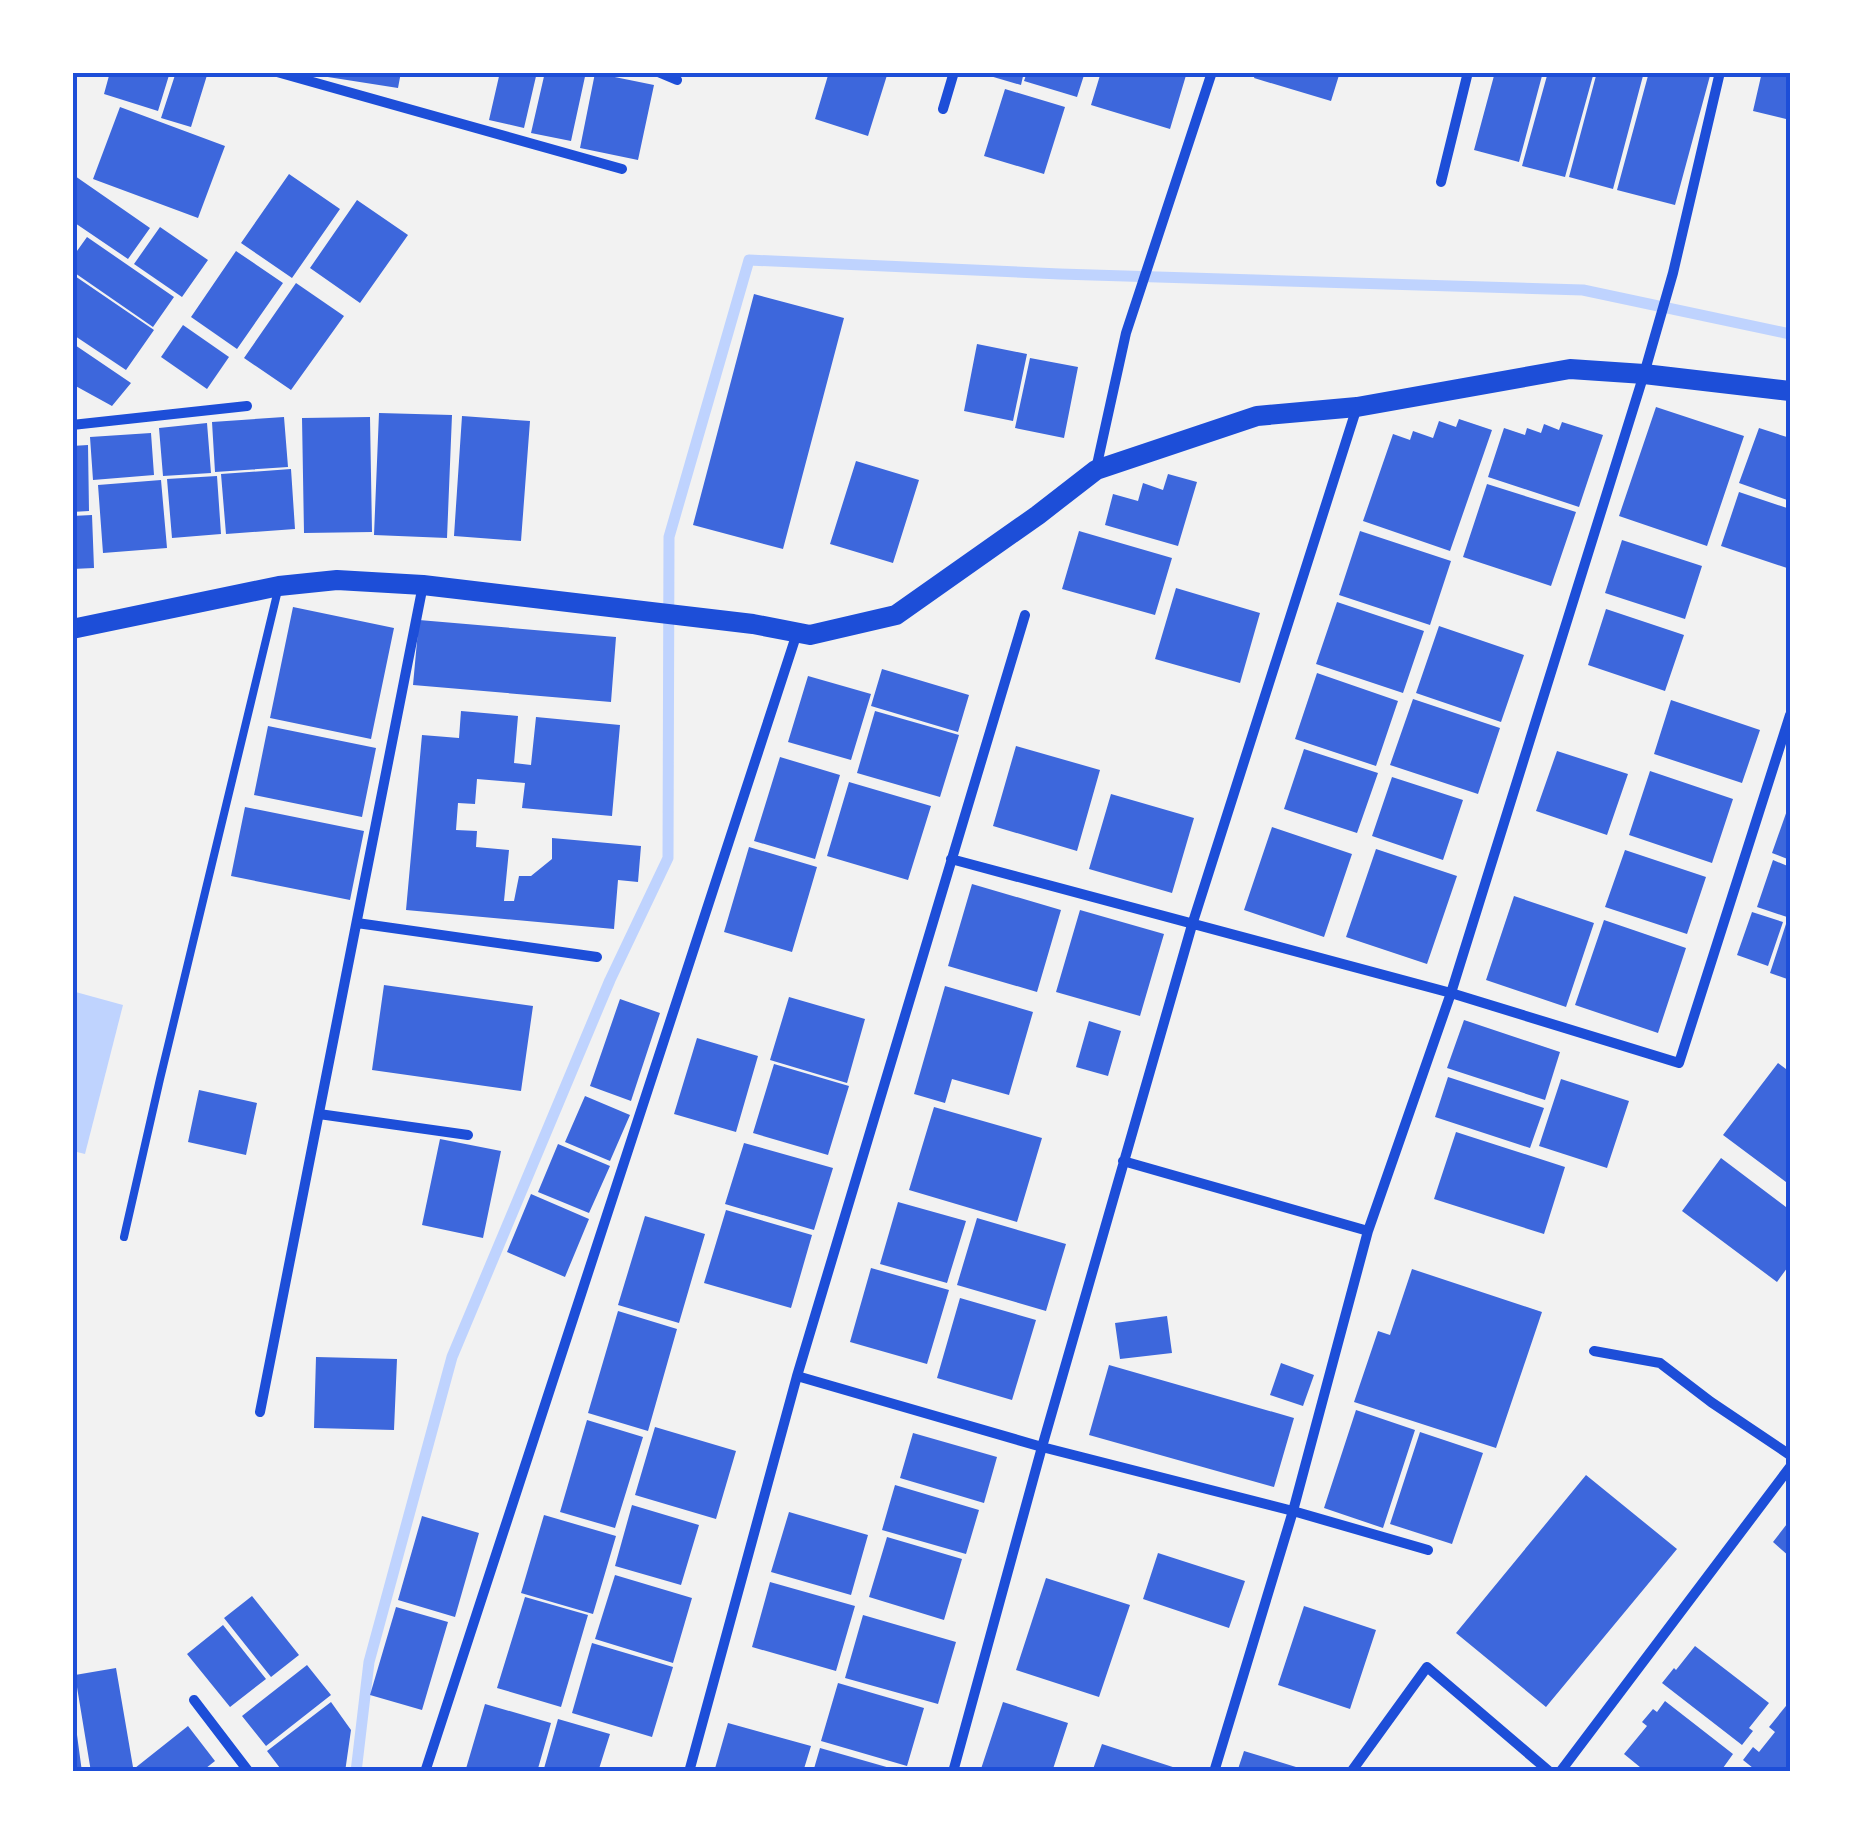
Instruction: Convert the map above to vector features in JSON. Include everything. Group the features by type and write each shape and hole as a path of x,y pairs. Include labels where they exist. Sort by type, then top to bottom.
{"main road":[{"path":"72,629 278,586 336,580 423,585 753,624 810,635 896,615 1096,470 1257,416 1357,407 1570,369 1790,392"}],"street":[{"path":"278,72 622,170"},
{"path":"658,72 677,80"},
{"path":"943,109 954,72"},
{"path":"1096,470 1126,332 1212,72"},
{"path":"1441,182 1468,72"},
{"path":"1214,1772 1293,1511 1368,1231 1451,993 1658,328 1720,72"},
{"path":"72,425 247,406"},
{"path":"952,1772 1192,924 1357,407"},
{"path":"260,1412 423,585"},
{"path":"689,1772 797,1376 1025,615"},
{"path":"425,1772 796,633"},
{"path":"951,859 1451,993 1679,1063 1790,715"},
{"path":"357,923 597,958"},
{"path":"319,1114 468,1136"},
{"path":"1123,1161 1368,1231"},
{"path":"1594,1351 1660,1363 1790,1455"},
{"path":"797,1376 1042,1447 1428,1550"},
{"path":"1560,1772 1790,1467"},
{"path":"1352,1772 1427,1668 1550,1772"},
{"path":"194,1700 249,1772"}],"lane":[{"path":"124,1237 278,586"}],"water":[{"path":"72,991 123,1005 85,1154 73,1151"}],"building":[{"path":"110,72 170,72 158,111 104,94"},
{"path":"176,72 208,72 191,127 161,118"},
{"path":"401,72 398,88 315,75"},
{"path":"500,72 537,72 524,128 489,120"},
{"path":"545,72 586,72 571,141 531,133"},
{"path":"829,72 888,72 868,136 815,119"},
{"path":"991,72 1024,72 1021,85 990,76"},
{"path":"1027,72 1085,72 1077,97 1024,81"},
{"path":"1101,72 1187,72 1170,129 1091,105"},
{"path":"1256,72 1340,72 1331,101 1254,78"},
{"path":"1495,72 1543,72 1519,162 1474,150"},
{"path":"1548,72 1594,72 1565,177 1522,166"},
{"path":"1597,72 1644,72 1613,189 1569,177"},
{"path":"1649,72 1711,72 1675,205 1617,190"},
{"path":"1762,72 1790,72 1790,120 1753,111"},
{"path":"595,73 654,85 638,160 580,148"},
{"path":"1005,89 1065,107 1044,174 984,156"},
{"path":"120,107 225,146 198,218 93,179"},
{"path":"289,174 340,209 292,278 241,243"},
{"path":"75,176 150,228 128,259 72,221"},
{"path":"357,200 408,235 360,303 310,268"},
{"path":"160,227 208,260 182,297 134,264"},
{"path":"87,237 174,297 153,327 72,271 72,258"},
{"path":"236,251 283,283 237,349 191,317"},
{"path":"72,274 154,330 126,370 72,334"},
{"path":"296,283 344,316 291,390 244,358"},
{"path":"754,294 844,318 783,549 693,525"},
{"path":"183,325 229,357 207,389 161,357"},
{"path":"72,343 131,383 112,406 72,384"},
{"path":"977,344 1027,354 1013,421 964,411"},
{"path":"1030,358 1078,367 1064,438 1015,428"},
{"path":"1656,407 1744,436 1707,546 1619,516"},
{"path":"379,413 452,415 447,538 374,535"},
{"path":"462,416 530,421 521,541 454,536"},
{"path":"284,417 288,467 215,472 212,422"},
{"path":"370,417 372,532 304,533 302,418"},
{"path":"1459,419 1492,430 1450,551 1363,521 1393,434 1410,440 1413,431 1433,438 1439,421 1456,427"},
{"path":"1562,422 1603,435 1579,507 1488,477 1504,428 1525,435 1527,428 1541,433 1544,424 1559,430"},
{"path":"207,423 211,473 163,476 159,428"},
{"path":"1759,428 1790,438 1790,501 1739,483"},
{"path":"151,433 154,475 93,480 90,437"},
{"path":"88,445 89,511 72,512 72,446"},
{"path":"856,461 919,480 893,563 830,544"},
{"path":"291,469 295,529 226,534 221,474"},
{"path":"1168,474 1197,482 1178,546 1105,525 1113,494 1138,501 1143,483 1163,490"},
{"path":"217,476 221,534 172,538 167,479"},
{"path":"161,480 167,548 103,553 98,485"},
{"path":"1487,484 1576,512 1551,586 1463,557"},
{"path":"1739,492 1790,509 1790,569 1721,546"},
{"path":"92,515 94,568 72,569 72,516"},
{"path":"1079,531 1172,558 1155,615 1062,589"},
{"path":"1360,531 1451,561 1430,625 1339,595"},
{"path":"1622,540 1702,566 1685,619 1605,593"},
{"path":"1176,588 1260,613 1240,683 1155,659"},
{"path":"1337,602 1424,631 1403,693 1316,664"},
{"path":"293,607 394,628 371,739 270,718"},
{"path":"1606,609 1684,635 1665,691 1588,665"},
{"path":"419,620 616,637 611,702 413,685"},
{"path":"1439,626 1524,655 1501,722 1416,693"},
{"path":"882,669 969,695 958,732 871,706"},
{"path":"1317,673 1398,701 1376,766 1295,739"},
{"path":"808,676 871,694 851,760 788,742"},
{"path":"1413,699 1500,728 1478,794 1390,765"},
{"path":"1671,700 1760,730 1742,783 1654,754"},
{"path":"461,711 518,716 514,763 531,765 536,717 620,725 612,816 522,808 525,783 477,779 475,804 458,803 456,830 477,831 476,847 509,850 504,901 514,901 519,876 531,876 552,859 552,838 641,846 638,882 618,880 614,929 406,910 422,735 459,738"},
{"path":"875,711 959,735 940,797 857,773"},
{"path":"268,726 376,748 362,817 254,795"},
{"path":"1016,746 1100,770 1077,851 993,826"},
{"path":"1304,749 1378,773 1357,833 1284,809"},
{"path":"1557,751 1628,774 1607,835 1536,811"},
{"path":"780,757 840,775 815,859 754,841"},
{"path":"1650,771 1733,799 1712,863 1629,835"},
{"path":"1392,777 1463,800 1443,860 1372,836"},
{"path":"849,782 931,806 908,880 827,856"},
{"path":"1111,794 1194,818 1172,893 1089,869"},
{"path":"1790,802 1790,860 1772,853"},
{"path":"245,807 364,831 350,900 231,876"},
{"path":"1272,827 1352,854 1324,937 1244,910"},
{"path":"749,847 817,867 792,952 724,932"},
{"path":"1376,849 1457,876 1427,964 1346,937"},
{"path":"1625,850 1706,877 1687,934 1605,907"},
{"path":"1773,860 1790,867 1790,918 1757,907"},
{"path":"972,884 1061,910 1037,992 948,966"},
{"path":"1514,896 1594,923 1566,1007 1486,980"},
{"path":"1080,910 1164,934 1140,1016 1056,992"},
{"path":"1752,912 1783,922 1768,966 1737,955"},
{"path":"1604,920 1686,948 1658,1033 1575,1005"},
{"path":"1786,924 1790,925 1790,980 1770,973"},
{"path":"384,985 533,1006 521,1091 372,1070"},
{"path":"945,986 1033,1012 1009,1095 952,1079 945,1103 914,1094"},
{"path":"789,997 865,1019 847,1083 770,1060"},
{"path":"620,999 660,1013 631,1101 590,1086"},
{"path":"1464,1020 1560,1052 1545,1100 1447,1068"},
{"path":"1089,1021 1121,1031 1108,1076 1076,1067"},
{"path":"697,1038 758,1056 736,1132 674,1114"},
{"path":"1778,1063 1790,1072 1790,1185 1723,1135"},
{"path":"774,1064 849,1086 828,1155 753,1133"},
{"path":"1448,1077 1544,1108 1530,1148 1435,1117"},
{"path":"1561,1079 1629,1101 1607,1168 1539,1146"},
{"path":"199,1090 257,1103 246,1155 188,1142"},
{"path":"585,1096 630,1115 610,1161 565,1142"},
{"path":"934,1107 1042,1138 1017,1222 909,1190"},
{"path":"1456,1132 1565,1167 1544,1234 1434,1199"},
{"path":"440,1139 501,1151 483,1238 422,1225"},
{"path":"744,1143 833,1168 814,1230 725,1204"},
{"path":"558,1144 610,1166 589,1213 538,1192"},
{"path":"1721,1158 1790,1210 1790,1264 1777,1282 1682,1211"},
{"path":"531,1194 589,1219 565,1277 507,1252"},
{"path":"898,1202 966,1221 947,1283 880,1264"},
{"path":"726,1210 812,1235 791,1308 704,1283"},
{"path":"645,1216 705,1234 679,1323 618,1305"},
{"path":"977,1218 1066,1244 1046,1311 957,1285"},
{"path":"871,1268 949,1290 927,1364 850,1342"},
{"path":"1412,1269 1542,1312 1496,1448 1354,1402 1378,1331 1390,1335"},
{"path":"960,1298 1036,1320 1012,1400 937,1378"},
{"path":"618,1311 677,1329 648,1431 588,1413"},
{"path":"1167,1316 1172,1353 1120,1359 1115,1323"},
{"path":"316,1357 397,1359 394,1430 314,1428"},
{"path":"1281,1363 1314,1375 1303,1406 1270,1395"},
{"path":"1109,1365 1294,1418 1274,1487 1089,1435"},
{"path":"1356,1410 1415,1430 1383,1528 1324,1508"},
{"path":"587,1420 643,1437 615,1528 560,1512"},
{"path":"655,1427 736,1451 716,1519 635,1495"},
{"path":"1420,1432 1483,1453 1452,1544 1390,1524"},
{"path":"913,1433 997,1457 984,1503 900,1478"},
{"path":"1586,1475 1677,1549 1546,1707 1456,1633"},
{"path":"895,1485 979,1510 966,1554 882,1530"},
{"path":"632,1505 699,1525 681,1585 615,1566"},
{"path":"789,1512 868,1535 851,1595 771,1572"},
{"path":"544,1515 616,1536 593,1614 521,1593"},
{"path":"422,1516 479,1533 455,1617 398,1600"},
{"path":"1790,1520 1790,1557 1773,1542"},
{"path":"887,1537 962,1559 944,1620 869,1597"},
{"path":"1158,1553 1245,1581 1229,1628 1143,1599"},
{"path":"615,1575 692,1598 673,1663 595,1639"},
{"path":"1046,1578 1130,1605 1099,1697 1016,1670"},
{"path":"770,1582 855,1606 836,1671 752,1647"},
{"path":"252,1596 299,1655 271,1677 224,1618"},
{"path":"525,1597 588,1615 561,1707 497,1688"},
{"path":"1304,1606 1376,1630 1350,1709 1278,1685"},
{"path":"396,1607 448,1622 422,1710 370,1695"},
{"path":"863,1615 956,1642 938,1704 845,1678"},
{"path":"223,1625 266,1679 230,1707 187,1654"},
{"path":"592,1643 673,1667 652,1737 572,1713"},
{"path":"1695,1646 1769,1703 1749,1728 1753,1731 1742,1745 1662,1683"},
{"path":"307,1665 331,1695 266,1746 242,1716"},
{"path":"116,1668 133,1767 91,1772 75,1675"},
{"path":"838,1683 924,1708 907,1766 821,1741"},
{"path":"1665,1701 1733,1754 1723,1768 1728,1772 1646,1772 1624,1754 1647,1726 1642,1722"},
{"path":"1790,1701 1790,1772 1758,1772 1743,1760 1753,1747 1759,1752 1775,1732 1769,1727"},
{"path":"331,1702 351,1730 345,1772 283,1772 267,1751"},
{"path":"1003,1702 1068,1723 1052,1772 980,1772"},
{"path":"485,1704 551,1723 537,1772 465,1772"},
{"path":"558,1719 610,1734 598,1772 543,1772"},
{"path":"75,1720 82,1772 72,1772"},
{"path":"728,1723 811,1746 803,1772 714,1772"},
{"path":"188,1726 215,1761 201,1772 130,1772"},
{"path":"1102,1744 1185,1771 1185,1772 1092,1772"},
{"path":"820,1748 897,1770 897,1772 813,1772"},
{"path":"1244,1751 1296,1767 1294,1772 1237,1772"}],"waterway":[{"path":"356,1772 369,1662 452,1357 610,980 668,858 669,537 749,260 1583,290 1790,334"}]}
